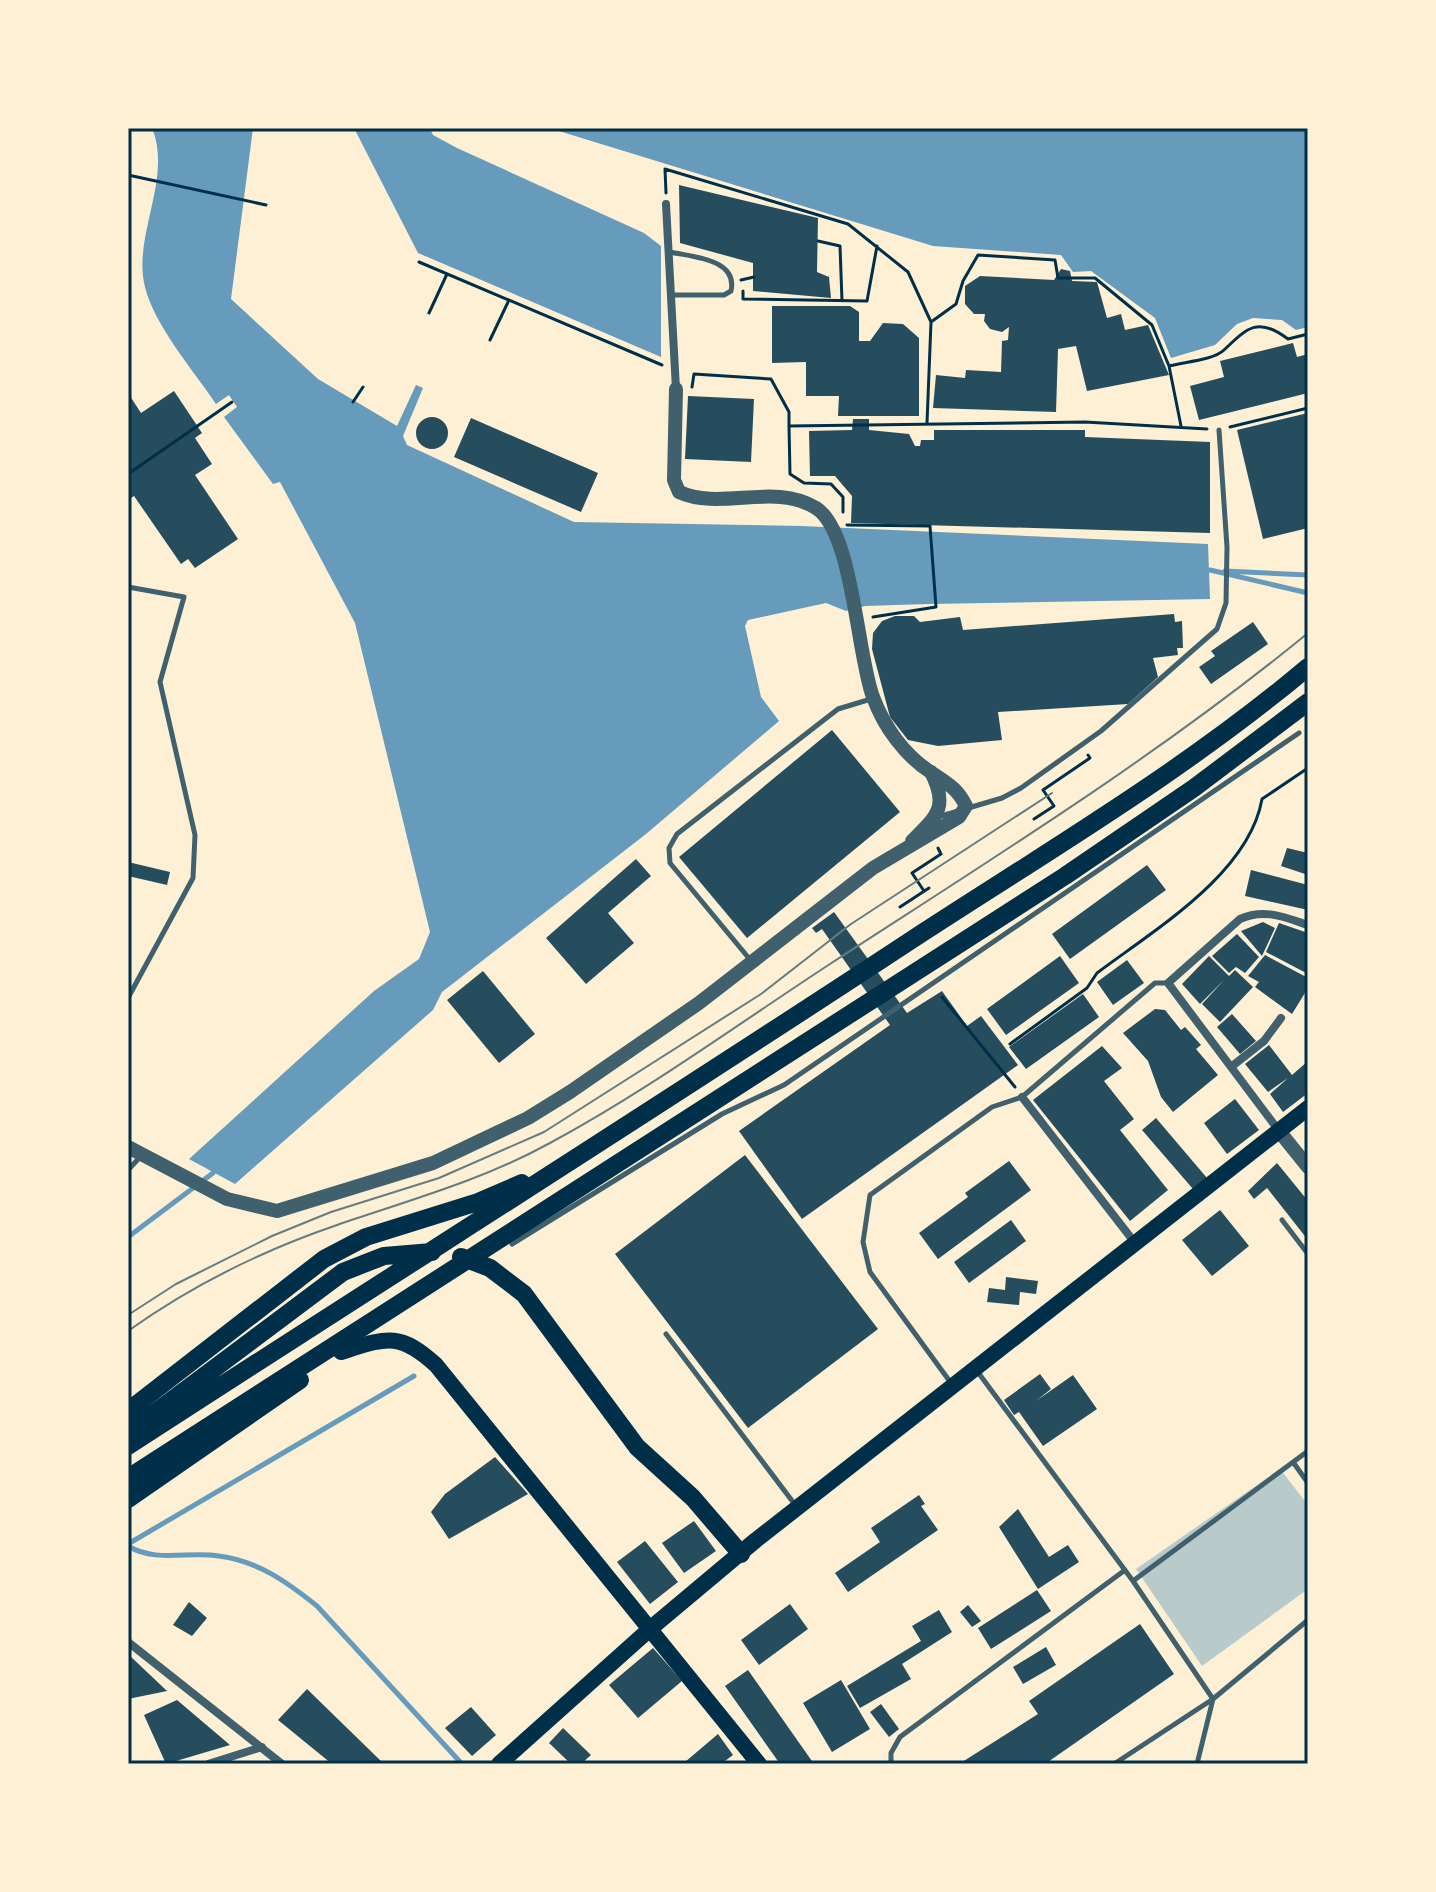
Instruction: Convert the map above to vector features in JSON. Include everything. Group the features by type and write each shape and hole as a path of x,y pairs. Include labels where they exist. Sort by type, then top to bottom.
{"highway":[{"path":"128,1446 570,1162 1186,758 1308,667"},
{"path":"128,1478 1065,876 1194,788 1308,702"},
{"path":"128,1411 334,1253 366,1237 478,1202 570,1162"},
{"path":"128,1499 341,1352 512,1244 576,1190"},
{"path":"128,1433 343,1272 364,1262 405,1252 449,1254 490,1268 524,1294 637,1447 693,1498 741,1554"}],"main road":[{"path":"501,1763 651,1628 741,1554 1308,1108"},
{"path":"341,1352 385,1339 400,1339 417,1348 436,1365 538,1487 759,1764"}],"street":[{"path":"128,1147 240,1205 277,1211 433,1163 528,1118 570,1092 752,963 873,868 947,827 966,806 950,783 931,772 893,736 873,698 864,664 858,615 834,531 817,508 797,500 770,496 694,499 679,492 674,480 676,389 666,204"},
{"path":"900,852 936,817 939,790 931,772"},
{"path":"1308,925 1262,912 1251,914 1240,919 1168,983 1308,1167"},
{"path":"1231,1067 1264,1041 1281,1018"},
{"path":"1022,1097 1136,1244"},
{"path":"128,1642 282,1764"},
{"path":"208,1764 262,1747"}],"lane":[{"path":"670,252 723,266 732,274 733,282 731,291 724,295 671,295"},
{"path":"936,817 1002,798 1021,788 1101,731 1217,629 1226,603 1227,547 1219,430"},
{"path":"128,587 184,597 160,682 195,835 193,878 128,998"},
{"path":"752,963 670,863 669,848 677,834 838,709 873,698"},
{"path":"512,1244 722,1114 784,1085 1299,733"},
{"path":"953,1387 870,1272 863,1242 870,1195 992,1107 1022,1097 1155,983 1168,983"},
{"path":"128,1170 143,1154"},
{"path":"1282,1220 1308,1254"},
{"path":"666,1334 798,1509"},
{"path":"975,1368 1133,1581 1213,1699 1197,1764"},
{"path":"1133,1581 1308,1451"},
{"path":"1293,1462 1308,1483"},
{"path":"891,1764 891,1753 900,1737 1125,1570"},
{"path":"1114,1764 1213,1699 1308,1620"}],"path":[{"path":"666,204 665,169 848,224 908,272 931,322 927,423"},
{"path":"128,175 266,205"},
{"path":"818,241 840,246 842,301"},
{"path":"743,279 743,299 867,301 877,246"},
{"path":"931,322 956,304 963,281 978,255 1055,260 1058,278 1095,278 1152,325 1169,366 1181,427"},
{"path":"419,262 664,366 667,376 662,388 692,390 694,374 771,379 789,412 790,474 804,483 831,484 843,497 846,525 930,526 936,607 858,615"},
{"path":"429,313 447,274"},
{"path":"490,340 509,300"},
{"path":"1169,366 1224,351 1240,333 1255,326 1271,328 1288,339 1308,334"},
{"path":"353,402 363,387"},
{"path":"128,474 232,402"},
{"path":"789,426 1085,422 1219,430 1308,408"},
{"path":"1034,819 1054,806 1043,790 1090,758 1088,755"},
{"path":"1010,1044 1087,988 1097,973 1203,893 1259,818 1262,799 1308,768"},
{"path":"924,891 912,873 941,854 936,845"},
{"path":"900,907 929,888"},
{"path":"942,997 1022,1097"}],"shaded area":[{"path":"1280,1469 1308,1505 1308,1589 1202,1666 1136,1569"}],"water":[{"path":"152,128 253,128 231,299 318,379 397,426 416,385 423,388 403,436 407,445 574,522 801,526 1208,544 1210,599 865,606 846,611 826,603 748,620 745,626 761,697 779,721 646,834 442,992 433,1010 235,1184 189,1159 374,991 419,959 430,932 355,623 280,482 273,484 224,417 237,407 229,395 216,404 166,332 150,302 142,268 158,167"},
{"path":"354,128 430,128 433,135 457,148 644,233 661,246 661,357 418,253"},
{"path":"549,128 1308,128 1308,327 1296,330 1282,320 1253,318 1237,324 1215,345 1171,358 1155,318 1091,271 1073,272 1061,255 933,246"}],"building":[{"path":"679,185 818,218 817,272 829,277 831,298 753,291 753,263 680,243"},
{"path":"1061,269 1070,271 1072,281 1097,282 1107,318 1121,314 1125,330 1148,325 1169,375 1087,391 1076,346 1058,349 1056,412 933,408 936,375 965,378 966,370 1001,372 1002,341 1008,340 1009,327 1002,332 990,329 984,321 985,314 974,314 965,304 965,286 980,276 1054,280"},
{"path":"772,306 850,306 859,312 859,341 870,341 883,323 903,324 919,338 919,416 838,416 839,396 806,396 806,362 772,363"},
{"path":"1293,343 1297,357 1308,354 1308,393 1199,420 1190,386 1224,377 1220,361"},
{"path":"174,391 202,433 195,438 212,464 195,475 238,539 195,568 188,559 181,564 134,496 128,500 128,393 141,413"},
{"path":"688,396 754,399 751,462 685,459"},
{"path":"1308,413 1308,528 1263,539 1237,430"},
{"path":"432,417 444,421 448,433 444,445 432,449 420,445 416,433 420,421"},
{"path":"471,418 598,473 581,512 454,457"},
{"path":"853,419 869,419 869,430 909,434 915,446 920,446 921,440 934,440 934,430 1085,430 1085,437 1210,442 1210,533 851,523 852,496 835,476 810,476 809,431 852,430"},
{"path":"1174,614 1175,622 1182,621 1183,648 1177,648 1178,655 1153,658 1158,677 1128,704 998,712 1002,740 938,746 908,740 890,717 872,649 873,633 882,621 895,616 914,616 920,622 960,617 963,630"},
{"path":"1253,622 1268,644 1211,684 1199,667 1215,656 1211,651"},
{"path":"832,730 900,812 747,938 679,857"},
{"path":"1287,848 1308,853 1308,875 1281,866"},
{"path":"636,859 651,876 608,913 634,943 586,984 546,938"},
{"path":"128,862 170,872 167,885 128,876"},
{"path":"1147,865 1166,890 1070,959 1052,934"},
{"path":"1251,870 1308,885 1308,910 1245,896"},
{"path":"834,912 907,1013 942,991 967,1026 981,1016 1018,1065 802,1219 739,1131 890,1025 822,929 816,933 812,928"},
{"path":"1263,922 1275,928 1262,956 1241,931"},
{"path":"1279,923 1308,933 1308,974 1266,952"},
{"path":"1237,934 1259,957 1245,973 1236,967 1229,973 1212,956"},
{"path":"1265,955 1308,978 1308,988 1292,1014 1255,987 1259,982 1248,976"},
{"path":"1060,956 1079,983 1006,1035 987,1009"},
{"path":"1209,956 1229,976 1235,970 1253,987 1220,1022 1202,1004 1224,980 1200,1004 1182,984"},
{"path":"1127,960 1144,983 1113,1005 1097,982"},
{"path":"483,971 535,1034 499,1063 447,1000"},
{"path":"1083,994 1099,1017 1026,1069 1009,1047"},
{"path":"1155,1009 1165,1010 1181,1030 1185,1027 1201,1045 1196,1049 1218,1075 1173,1112 1161,1097 1148,1061 1123,1033"},
{"path":"1232,1014 1256,1041 1240,1054 1217,1027"},
{"path":"1269,1045 1292,1075 1308,1061 1308,1093 1283,1112 1270,1094 1288,1078 1268,1092 1245,1064"},
{"path":"1102,1046 1122,1068 1104,1081 1134,1119 1120,1130 1168,1190 1130,1221 1033,1100"},
{"path":"1235,1099 1259,1130 1227,1154 1204,1123"},
{"path":"1156,1118 1207,1178 1193,1189 1142,1130"},
{"path":"745,1155 878,1329 748,1428 615,1254"},
{"path":"1009,1161 1031,1190 938,1259 919,1233 968,1197 965,1193"},
{"path":"1277,1163 1308,1201 1308,1240 1267,1188 1254,1199 1248,1191"},
{"path":"1220,1210 1249,1246 1212,1276 1182,1240"},
{"path":"1011,1220 1026,1241 969,1283 954,1262"},
{"path":"1006,1277 1038,1281 1036,1294 1020,1292 1019,1305 987,1302 989,1288 1005,1290"},
{"path":"1040,1374 1051,1389 1036,1401 1073,1375 1097,1409 1043,1446 1019,1412 1014,1415 1004,1400"},
{"path":"495,1457 528,1494 449,1539 431,1512 445,1494"},
{"path":"919,1495 925,1504 921,1506 938,1530 848,1592 835,1573 880,1542 871,1528"},
{"path":"1018,1509 1049,1557 1068,1545 1079,1562 1038,1589 999,1527"},
{"path":"694,1521 716,1551 684,1573 662,1543"},
{"path":"645,1541 678,1582 650,1604 617,1562"},
{"path":"1037,1590 1051,1611 991,1649 978,1628"},
{"path":"189,1602 207,1618 192,1636 173,1625"},
{"path":"790,1604 808,1629 759,1665 741,1640"},
{"path":"968,1605 981,1621 972,1627 960,1612"},
{"path":"939,1610 952,1632 902,1664 911,1679 860,1708 847,1686 921,1641 912,1626"},
{"path":"1140,1624 1174,1674 1045,1764 959,1764 1038,1714 1029,1701"},
{"path":"1046,1647 1056,1665 1023,1684 1013,1667"},
{"path":"653,1648 682,1681 638,1718 609,1685"},
{"path":"128,1654 167,1691 128,1699"},
{"path":"748,1670 814,1764 780,1764 725,1686"},
{"path":"841,1680 870,1729 832,1752 803,1703"},
{"path":"307,1689 384,1764 332,1764 278,1720"},
{"path":"177,1700 230,1745 166,1764 144,1715"},
{"path":"881,1704 899,1729 889,1737 870,1712"},
{"path":"471,1707 496,1735 472,1756 445,1728"},
{"path":"563,1728 591,1755 581,1764 571,1764 549,1743"},
{"path":"718,1734 733,1755 721,1764 685,1762"}],"waterway":[{"path":"1210,570 1308,593"},
{"path":"1225,571 1308,575"},
{"path":"128,1237 213,1173"},
{"path":"128,1544 414,1376"},
{"path":"128,1546 150,1554 207,1555 233,1559 283,1581 317,1606 462,1764"}],"tram line":[{"path":"128,1331 203,1284 255,1258 310,1235 499,1168 586,1123 1074,805 1193,722 1308,633"},
{"path":"128,1315 176,1284 272,1236 331,1212 439,1178 544,1132 761,994 851,924 1052,793"}]}
